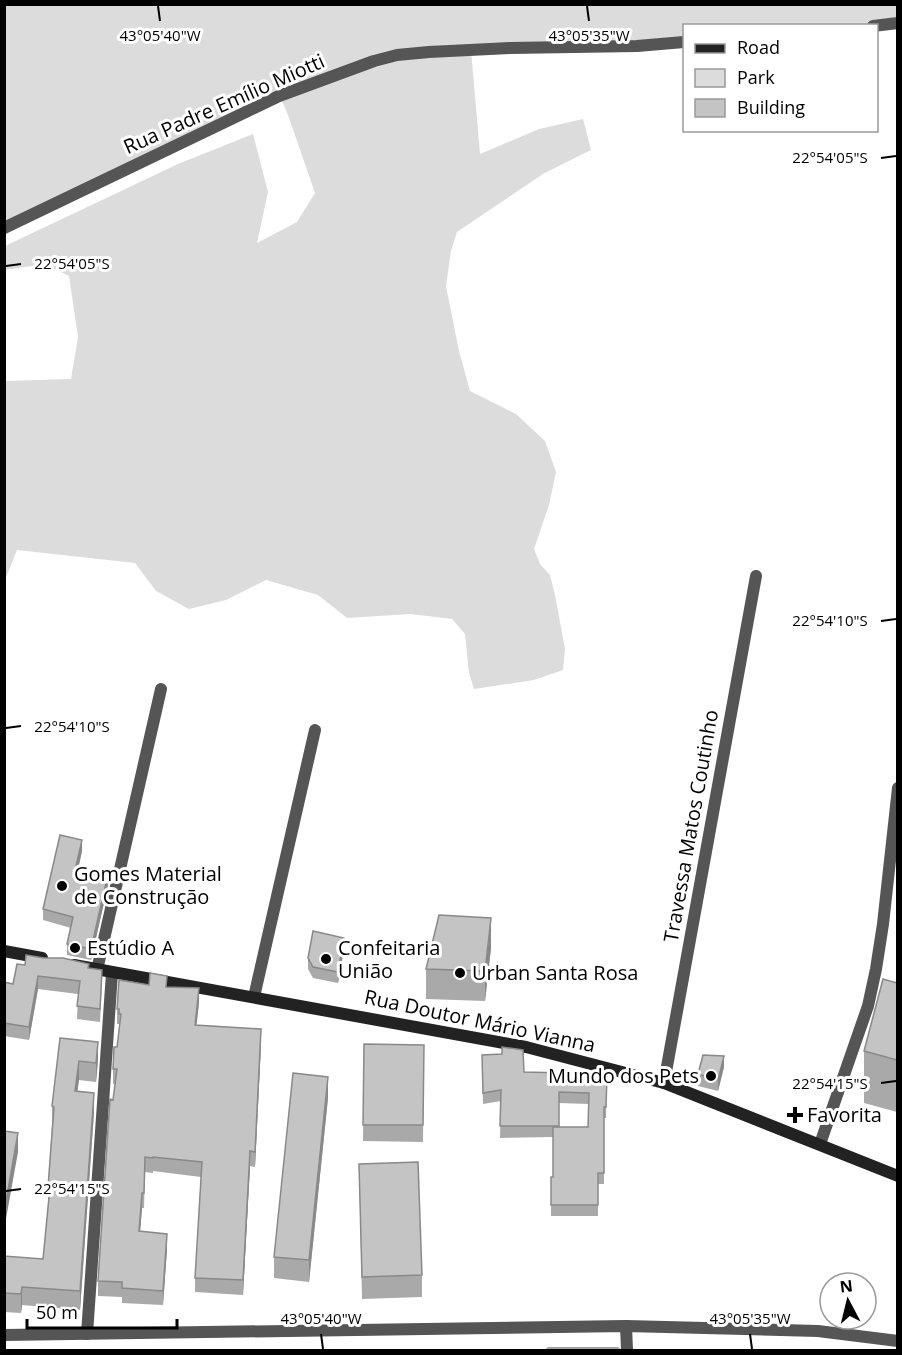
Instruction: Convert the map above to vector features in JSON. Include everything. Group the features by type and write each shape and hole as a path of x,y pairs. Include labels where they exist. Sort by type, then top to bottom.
{"main road":[{"name":"Rua Doutor Mário Vianna","path":"4,951 112,973 526,1047 664,1083 897,1176"}],"street":[{"path":"878,25 897,23"},
{"name":"Rua Padre Emílio Miotti","path":"4,228 279,96 374,61 429,52 637,46 683,42"},
{"name":"Travessa Matos Coutinho","path":"664,1083 756,576"},
{"path":"97,970 161,689"},
{"path":"254,997 315,730"},
{"path":"820,1144 867,1006 876,969 897,788"},
{"path":"87,1334 112,973"},
{"path":"626,1326 627,1350"},
{"path":"4,1335 626,1326 818,1331 897,1341"}],"green space":[{"path":"5,5 897,5 897,23 878,25 683,24 683,42 471,50 480,154 539,129 583,119 591,150 543,174 457,232 451,251 446,286 459,351 470,391 516,414 545,441 556,472 549,505 534,549 540,564 550,575 555,595 565,649 563,670 534,680 474,689 469,673 465,634 452,619 410,614 347,618 318,595 266,580 226,600 189,609 156,591 135,563 17,550 5,580 5,381 71,379 78,337 69,276 45,264 5,270 5,246 178,164 253,134 268,192 257,243 297,222 315,193 280,96 5,228"}],"building":[{"path":"60,835 82,840 76,866 108,874 91,949 67,944 73,917 43,909"},
{"path":"439,915 491,918 485,971 426,969"},
{"name":"Confeitaria União","path":"313,931 344,938 338,972 313,967 308,958"},
{"path":"26,955 63,958 89,964 88,968 102,970 100,1009 77,1006 80,981 38,976 29,1027 4,1023 4,982 13,984 17,964 25,965"},
{"path":"150,973 167,976 166,987 199,988 195,1025 261,1029 255,1152 250,1151 243,1280 195,1278 202,1162 145,1157 144,1193 142,1193 139,1231 167,1234 163,1291 122,1288 122,1282 98,1281 110,1099 113,1100 117,1069 113,1069 114,1047 117,1047 121,1014 117,1009 119,980 149,985"},
{"path":"883,979 897,983 897,1060 864,1051"},
{"path":"60,1038 98,1042 96,1063 79,1061 75,1091 94,1093 80,1291 22,1287 21,1294 4,1293 4,1256 43,1259 50,1187 48,1187 54,1107 52,1106"},
{"path":"364,1044 424,1045 423,1125 363,1125"},
{"path":"502,1047 523,1050 524,1072 607,1074 606,1107 604,1107 604,1173 598,1173 598,1205 551,1205 553,1127 588,1127 589,1093 559,1092 559,1126 500,1126 501,1090 483,1093 482,1055 502,1054"},
{"path":"703,1055 724,1056 718,1080 698,1074"},
{"path":"293,1073 328,1077 309,1260 274,1257"},
{"path":"4,1131 18,1133 4,1212"},
{"path":"418,1162 422,1275 362,1277 359,1164"}],"waterway":[{"path":"549,1350 617,1350"}],"place":[{"name":"Gomes Material de Construção","path":"62,886"},
{"name":"Estúdio A","path":"75,948"},
{"name":"Confeitaria União","path":"326,959"},
{"name":"Urban Santa Rosa","path":"460,973"},
{"name":"Mundo dos Pets","path":"711,1076"},
{"name":"Favorita","path":"795,1115"}]}
